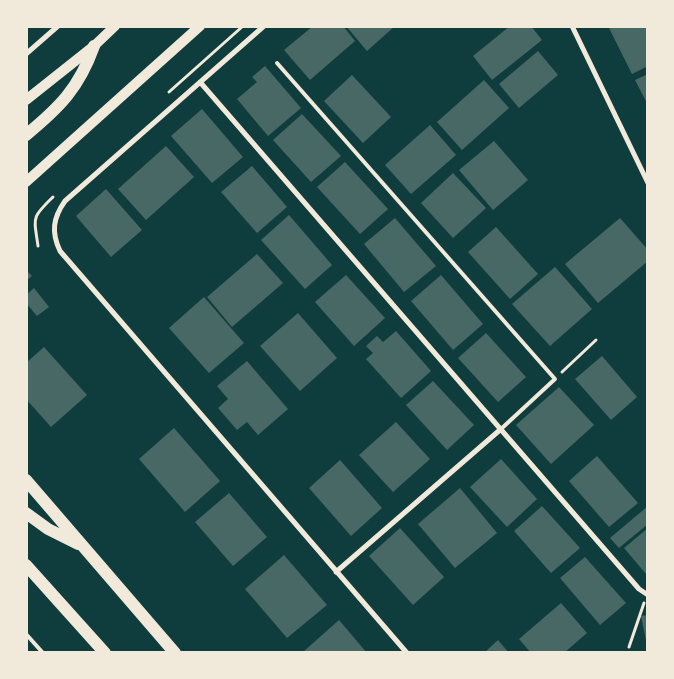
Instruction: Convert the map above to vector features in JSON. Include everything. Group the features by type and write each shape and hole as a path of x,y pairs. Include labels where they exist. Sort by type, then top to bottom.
{"main road":[{"path":"26,135 66,100 80,80 94,46 105,30 115,26"},
{"path":"26,182 200,26"},
{"path":"26,100 94,46"},
{"path":"26,480 175,653"},
{"path":"26,513 48,529 83,546"},
{"path":"26,564 105,653"}],"street":[{"path":"26,54 58,26"},
{"path":"264,26 65,201 54,222 56,242 60,251 407,653"},
{"path":"572,26 648,183"},
{"path":"200,82 639,589 647,595"},
{"path":"336,572 501,429"}],"lane":[{"path":"277,63 555,379 501,429"},
{"path":"26,634 43,653"}],"path":[{"path":"555,379 596,340"},
{"path":"629,647 647,595"}],"building":[{"path":"313,26 343,26 355,41 310,80 284,50"},
{"path":"346,26 395,26 367,51"},
{"path":"510,26 531,26 542,40 492,80 473,56"},
{"path":"608,26 648,26 648,66 632,74"},
{"path":"538,51 558,75 519,108 499,84"},
{"path":"265,66 301,108 268,136 237,99 257,82 252,77"},
{"path":"648,74 648,105 635,80"},
{"path":"352,75 391,117 363,143 324,101"},
{"path":"484,80 509,108 462,150 437,122"},
{"path":"202,109 243,157 212,183 171,136"},
{"path":"302,114 341,156 311,182 273,140"},
{"path":"430,125 456,155 411,194 385,165"},
{"path":"494,141 528,180 493,210 459,170"},
{"path":"166,146 194,177 146,220 118,189"},
{"path":"345,162 388,209 360,234 317,187"},
{"path":"252,166 287,207 257,233 221,192"},
{"path":"453,173 486,208 453,238 421,203"},
{"path":"106,189 142,230 111,257 76,216"},
{"path":"289,215 332,265 305,289 261,240"},
{"path":"395,218 436,266 404,292 364,244"},
{"path":"620,218 648,250 648,261 598,303 565,264"},
{"path":"496,227 538,274 510,299 468,252"},
{"path":"257,254 283,283 232,327 207,297"},
{"path":"555,267 592,309 550,346 512,304"},
{"path":"26,270 32,276 26,281"},
{"path":"346,275 385,318 354,346 315,302"},
{"path":"441,275 483,324 453,350 411,301"},
{"path":"34,288 49,307 37,316 26,303 26,295"},
{"path":"204,297 244,343 209,373 169,328"},
{"path":"298,313 337,358 300,391 260,346"},
{"path":"396,331 431,371 401,398 366,359 373,353 366,346 377,336 383,342"},
{"path":"486,333 526,377 498,402 458,358"},
{"path":"44,347 87,395 51,427 26,399 26,363"},
{"path":"602,356 637,397 611,420 575,379"},
{"path":"247,361 288,409 258,435 247,422 237,430 218,408 228,399 217,386"},
{"path":"433,381 474,425 447,450 406,405"},
{"path":"559,387 594,425 551,464 516,425"},
{"path":"396,422 430,459 393,492 359,455"},
{"path":"174,428 220,481 185,512 139,459"},
{"path":"597,456 638,503 609,527 569,481"},
{"path":"501,459 537,499 507,527 470,487"},
{"path":"340,460 382,508 351,536 309,488"},
{"path":"460,488 497,533 455,568 418,524"},
{"path":"229,493 267,537 233,566 195,522"},
{"path":"542,506 580,548 551,573 514,531"},
{"path":"648,506 648,524 619,548 610,538"},
{"path":"400,528 444,577 413,605 369,556"},
{"path":"648,528 648,573 646,574 624,548"},
{"path":"284,555 327,605 287,638 245,589"},
{"path":"585,557 626,603 600,625 560,578"},
{"path":"561,603 587,633 564,653 531,653 519,639"},
{"path":"648,615 648,645 647,645 641,616"},
{"path":"339,620 367,653 303,652"},
{"path":"498,640 509,653 484,653"}]}
